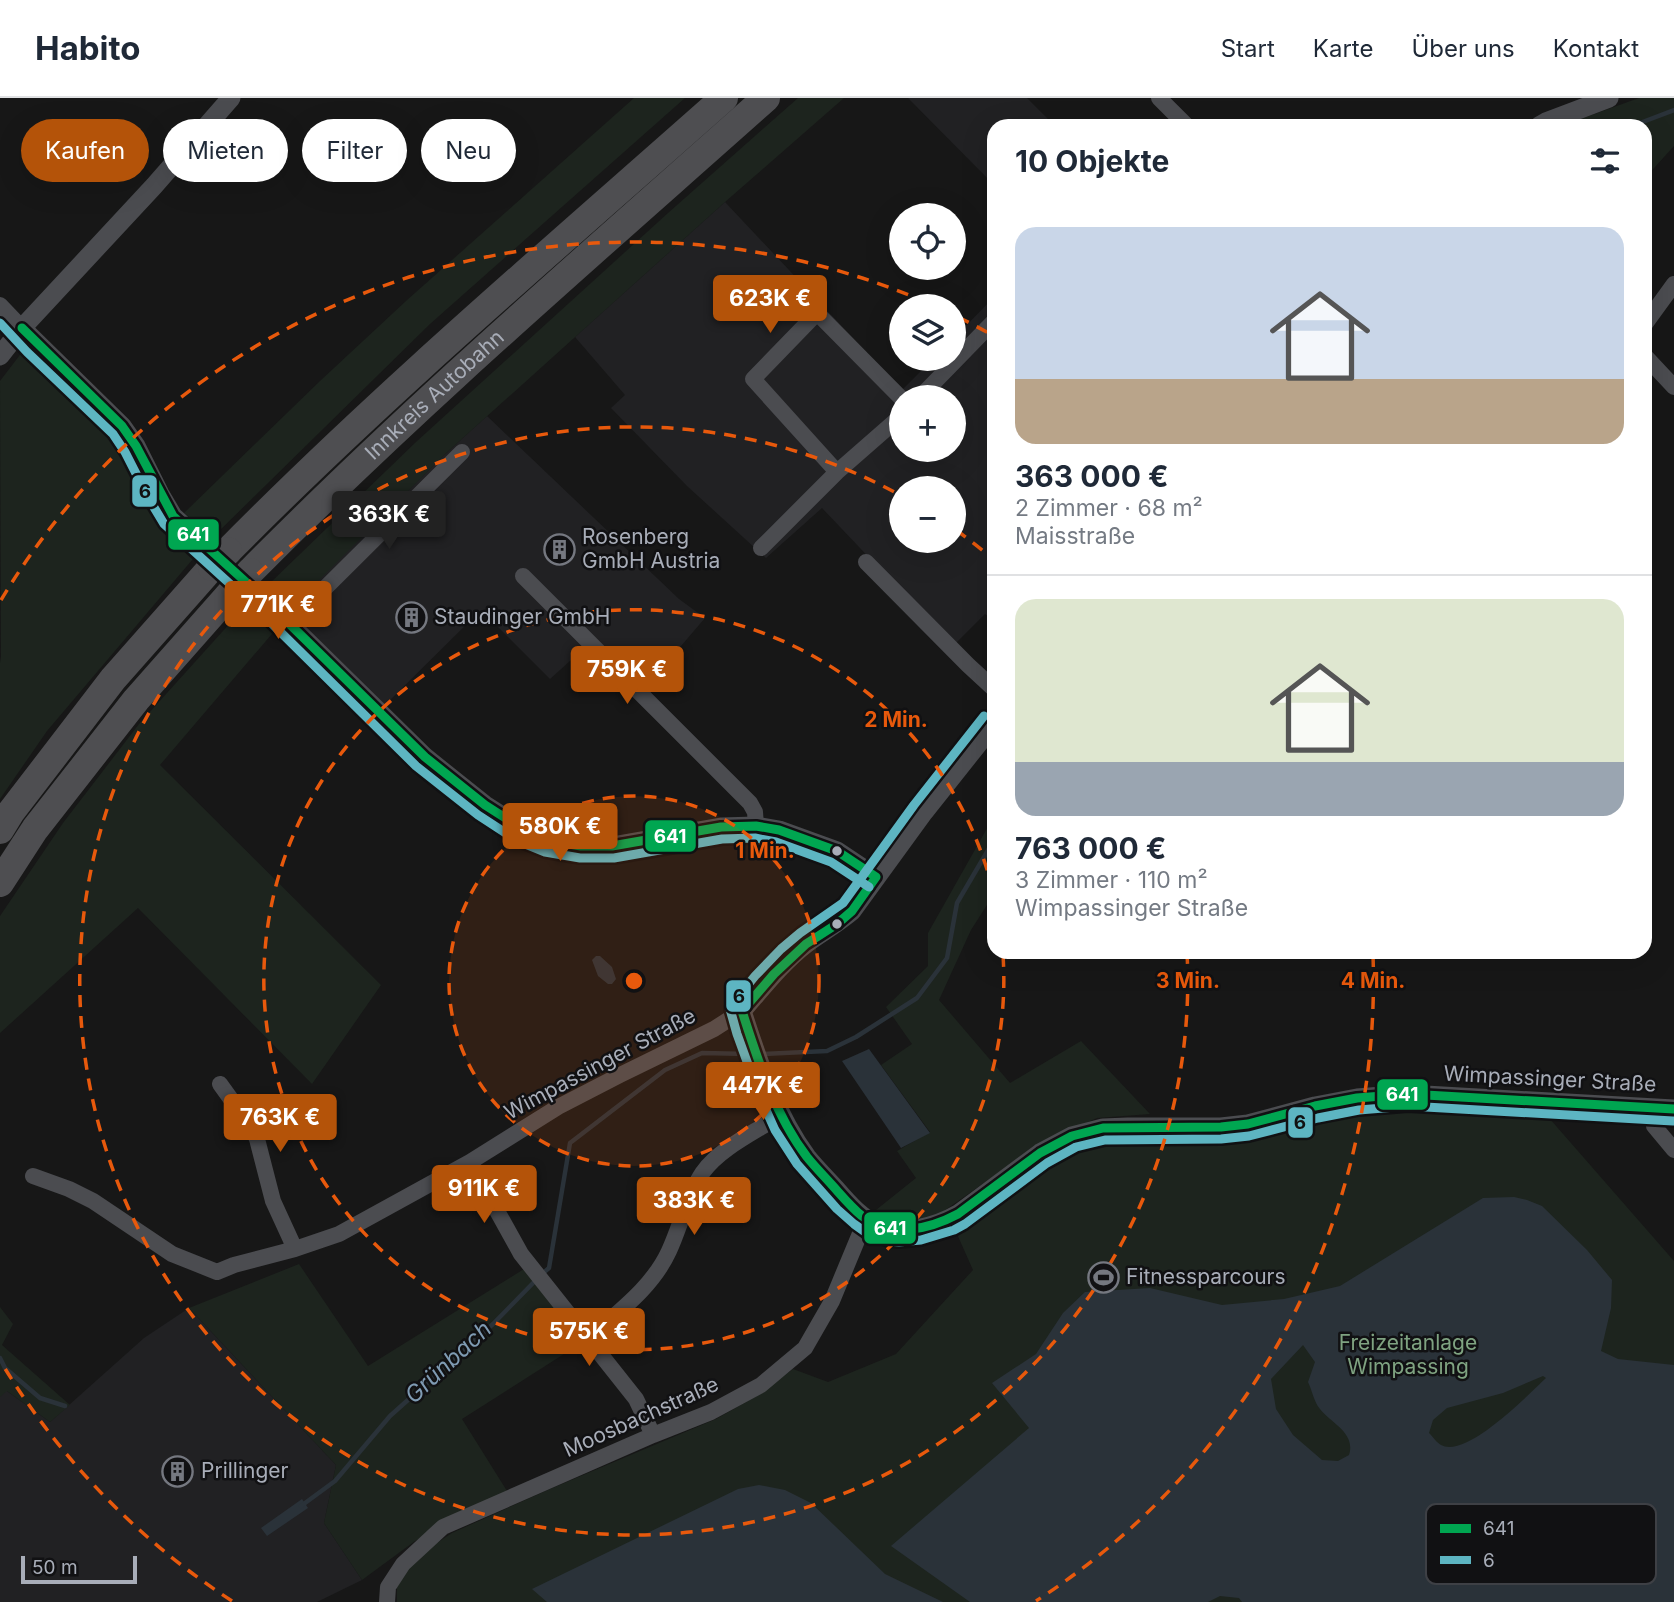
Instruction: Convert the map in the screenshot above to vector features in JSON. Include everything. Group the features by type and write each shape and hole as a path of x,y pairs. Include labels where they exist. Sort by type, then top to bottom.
{"highway":[{"name":"Innkreis Autobahn","path":"0,830 113,679 215,554 724,98"},
{"name":"Innkreis Autobahn","path":"0,883 35,829 136,700 248,585 321,500 766,98"}],"street":[{"path":"0,356 22,328 154,186 231,98"},
{"path":"1158,98 1179,119"},
{"path":"1554,119 1609,98"},
{"path":"1652,314 1674,284"},
{"path":"0,305 122,426 136,446 173,516 215,554"},
{"path":"837,471 753,379 817,313 889,386"},
{"path":"932,385 987,328"},
{"path":"1652,363 1674,387"},
{"path":"761,548 837,471 889,426"},
{"path":"289,624 462,452"},
{"path":"866,562 987,682"},
{"path":"523,576 750,803 755,812 756,826"},
{"path":"248,585 425,757 485,805 524,830 550,841 581,846 612,846 721,827 756,826 779,830 837,851 876,877"},
{"path":"742,1011 774,974 806,944 852,911 924,812 987,733"},
{"name":"Wimpassinger Straße","path":"33,1176 93,1201 172,1254 217,1272 339,1234 470,1162 558,1107 714,1029 742,1011 760,1065 782,1115 807,1156 848,1203 866,1219 883,1227 904,1229 945,1222 1040,1153 1072,1136 1103,1128 1222,1127 1248,1124 1357,1098 1408,1094 1664,1109"},
{"path":"220,1084 257,1139 273,1201 295,1249"},
{"path":"1664,1109 1654,1126 1674,1150"},
{"path":"589,1338 640,1293 656,1273 668,1253 692,1192 705,1171 722,1153 782,1115"},
{"path":"470,1162 521,1254 636,1399 653,1435"},
{"name":"Moosbachstraße","path":"387,1602 388,1587 403,1564 443,1527 711,1412 761,1385 805,1348 832,1301 866,1219"}],"shaded area":[{"path":"908,98 1027,98 1048,119 987,119 987,178"},
{"path":"725,202 897,385 889,385 889,462 966,462 966,385 907,385 921,371 966,371 966,326 987,304 987,616 985,614 953,646 822,508 766,558 687,486 611,408 625,395 575,337"},
{"path":"487,416 679,599 705,618 640,694 590,643 550,679 481,610 385,705 361,703 250,601 268,585 292,605"},
{"path":"600,956 612,967 616,979 612,984 598,976 592,960"},
{"path":"869,1049 930,1133 901,1148 842,1061"},
{"path":"1514,1197 1542,1206 1587,1250 1612,1280 1611,1308 1601,1351 1618,1359 1674,1365 1674,1602 1242,1602 1239,1598 1220,1596 1208,1602 970,1602 891,1546 1029,1428 992,1383 1036,1354 1063,1313 1085,1292 1150,1288 1222,1305 1284,1299 1340,1286 1483,1198","holes":["1303,1345 1315,1362 1308,1382 1316,1403 1342,1429 1349,1441 1349,1455 1338,1461 1322,1460 1293,1435 1276,1409 1271,1379","1543,1376 1546,1378 1512,1410 1466,1443 1452,1447 1441,1445 1429,1433 1433,1420 1447,1408 1503,1393"]},
{"name":"Prillinger","path":"189,1308 336,1465 324,1523 362,1580 317,1602 0,1602 0,1386 50,1422 144,1338"},
{"path":"759,1485 785,1490 811,1503 885,1574 943,1602 547,1602 532,1589 738,1489"},
{"path":"302,1499 308,1508 267,1536 261,1528"}],"green space":[{"path":"634,98 685,98 430,324 213,537 184,513 406,301"},
{"path":"798,98 844,98 444,455 293,606 268,585 416,442"},
{"path":"1639,98 1674,98 1674,146 1652,170 1652,119 1580,119"},
{"path":"26,347 118,430 167,525 198,553 47,731 0,799 0,381"},
{"path":"250,601 277,628 160,765 381,985 312,1084 138,908 0,1033 0,916 63,823 139,724"},
{"path":"987,828 987,905 971,930 939,1000 1010,1083 1081,1041 1150,1114 1097,1118 1044,1141 928,1222 876,1210 916,1178 897,1151 930,1132 881,1065 912,1044 886,1007 928,966 928,933"},
{"name":"Freizeitanlage Wimpassing","path":"1428,1107 1543,1111 1674,1261 1674,1602 397,1602 397,1587 414,1558 452,1533 716,1419 755,1397 793,1369 828,1382 896,1354 973,1270 957,1234 1061,1155 1109,1136 1240,1140 1353,1110"},
{"path":"299,1264 368,1366 524,1269 589,1338 462,1419 507,1491 415,1541 362,1580 324,1523 336,1465 189,1308"},
{"path":"0,1307 13,1324 2,1345 70,1405 50,1422 7,1391 0,1397"}],"waterway":[{"name":"Grünbach","path":"1650,119 1674,110"},
{"name":"Grünbach","path":"763,1054 827,1051 856,1037 917,998 947,958 957,903 987,852"},
{"name":"Grünbach","path":"542,1274 549,1268 570,1143 665,1070 702,1053 750,1054"},
{"name":"Grünbach","path":"301,1506 335,1481 390,1416 493,1324 536,1280"},
{"name":"Grünbach","path":"0,1358 5,1368 40,1398 65,1406"}],"transit line":[{"name":"6","path":"0,323 113,434 164,524 251,603 416,766 478,815 518,841 545,852 580,858 614,858 722,839 755,838 776,842 831,862 869,887"},
{"name":"641","path":"22,328 122,426 136,446 173,516 259,594 425,757 485,805 524,830 550,841 581,846 612,846 721,827 756,826 779,830 837,851 876,877"},
{"name":"6","path":"984,716 914,805 843,903 781,949 755,976 730,1009 758,1092 775,1130 797,1164 837,1209 868,1234 899,1242 921,1240 954,1230 1047,1163 1076,1147 1105,1140 1221,1139 1249,1136 1359,1110 1408,1106 1673,1121"},
{"name":"641","path":"742,1011 774,974 806,944 852,911 876,877"},
{"name":"641","path":"742,1011 777,1106 807,1157 862,1216 873,1223 897,1229 922,1227 946,1220 1040,1153 1072,1136 1103,1128 1221,1127 1248,1124 1357,1098 1408,1094 1674,1109"}],"place":[{"name":"Rosenberg GmbH Austria","path":"559,549"},
{"name":"Staudinger GmbH","path":"411,617"},
{"name":"Fitnessparcours","path":"1103,1277"},
{"name":"Prillinger","path":"178,1471"}]}
